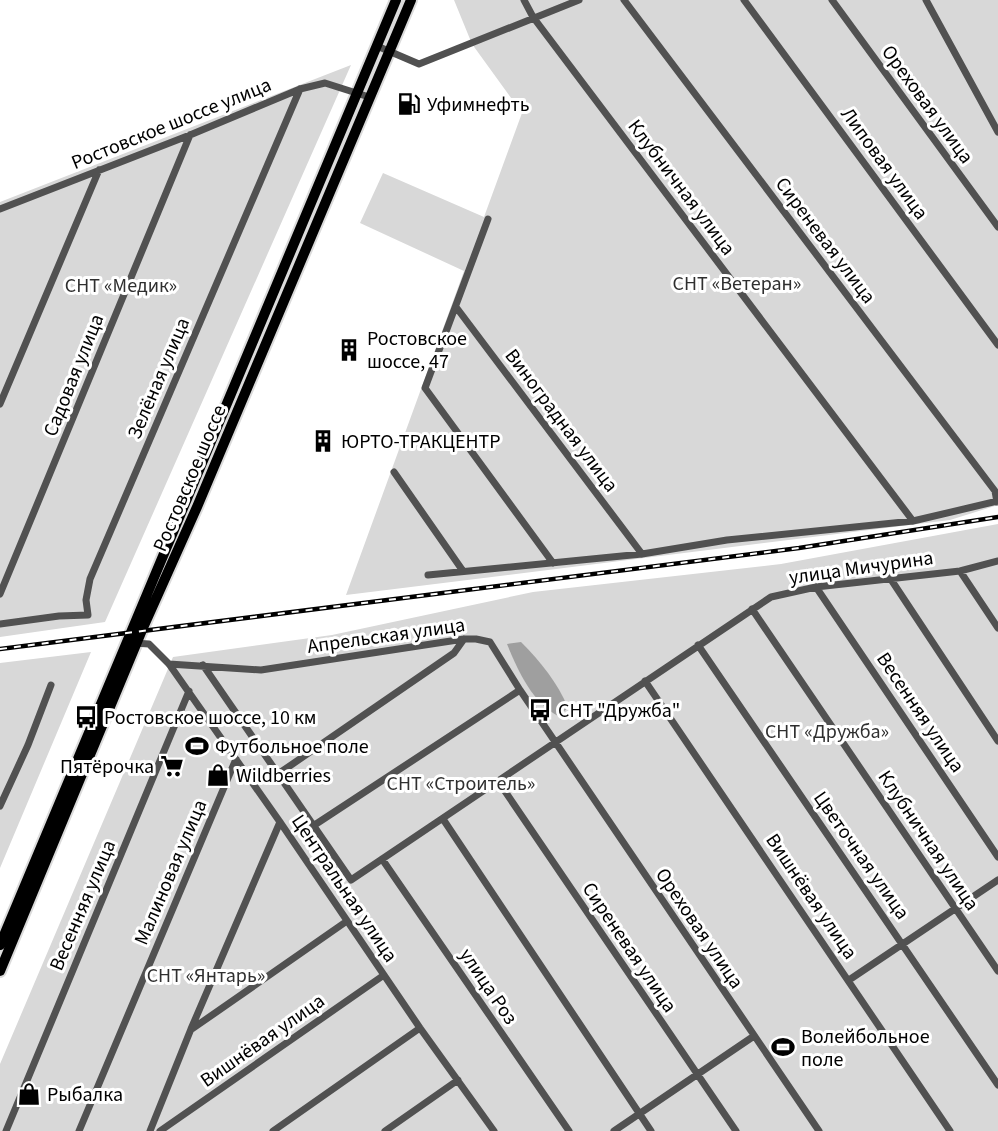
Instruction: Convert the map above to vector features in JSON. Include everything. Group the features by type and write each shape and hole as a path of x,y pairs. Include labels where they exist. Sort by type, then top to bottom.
{"highway":[{"name":"Ростовское шоссе","path":"0,971 396,0"},
{"name":"Ростовское шоссе","path":"0,945 132,644 197,507 411,0"}],"street":[{"name":"Клубничная улица","path":"524,0 533,17 912,521"},
{"path":"377,46 419,64 579,0"},
{"name":"Сиреневая улица","path":"624,0 995,491 997,502"},
{"name":"Липовая улица","path":"744,0 998,345"},
{"name":"Ореховая улица","path":"832,0 998,227"},
{"path":"926,0 998,132"},
{"name":"Ростовское шоссе улица","path":"0,210 300,89 325,83 369,98"},
{"name":"Зелёная улица","path":"0,624 59,616 88,615 86,600 90,579 300,89"},
{"name":"Садовая улица","path":"0,594 190,135"},
{"path":"0,404 99,170"},
{"path":"488,219 425,388 553,563"},
{"name":"Виноградная улица","path":"456,307 642,554"},
{"path":"394,472 463,572"},
{"path":"428,575 642,554 727,540 912,521 997,502"},
{"name":"улица Мичурина","path":"313,826 351,880 771,597 816,587 960,571 998,561"},
{"path":"960,571 998,628"},
{"path":"890,578 998,741"},
{"name":"Весенняя улица","path":"816,587 998,857"},
{"name":"Клубничная улица","path":"752,609 998,971"},
{"path":"278,774 454,653 464,639"},
{"name":"Апрельская улица","path":"169,664 261,670 476,639 490,642 555,742"},
{"name":"Центральная улица","path":"132,644 149,644 169,664 420,1028 494,1131"},
{"name":"Цветочная улица","path":"698,645 998,1085"},
{"path":"203,665 313,826 520,690"},
{"name":"Вишнёвая улица","path":"645,681 950,1131"},
{"path":"0,806 28,745 51,685"},
{"name":"Весенняя улица","path":"6,1131 189,691"},
{"name":"Ореховая улица","path":"555,742 819,1131"},
{"name":"Малиновая улица","path":"79,1131 236,759"},
{"name":"Сиреневая улица","path":"498,782 736,1131"},
{"path":"443,819 651,1131"},
{"path":"150,1131 280,822"},
{"name":"улица Роз","path":"382,859 569,1131"},
{"path":"849,980 998,880"},
{"path":"191,1029 347,921"},
{"name":"Вишнёвая улица","path":"160,1131 384,975"},
{"path":"273,1131 420,1028"},
{"path":"614,1131 754,1036"},
{"path":"385,1131 458,1080"}],"green space":[{"name":"СНТ «Ветеран»","path":"454,0 998,0 998,505 950,520 346,595 464,271 360,223 383,173 484,217 522,113 472,44"},
{"name":"СНТ «Медик»","path":"351,65 105,622 0,637 0,202"},
{"path":"998,524 998,1131 0,1131 0,1064 173,657 332,635 533,592 781,564"},
{"path":"91,652 0,868 0,663"}],"shaded area":[{"path":"521,642 548,673 564,699 568,708 558,716 533,694 516,665 507,644"}],"railway":[{"path":"0,649 799,548 998,517"}],"place":[{"name":"Уфимнефть","path":"409,104"},
{"name":"Ростовское шоссе, 47","path":"349,350"},
{"name":"ЮРТО-ТРАКЦЕНТР","path":"323,441"},
{"name":"СНТ \"Дружба\"","path":"540,710"},
{"name":"Ростовское шоссе, 10 км","path":"86,717"},
{"name":"Футбольное поле","path":"197,746"},
{"name":"Пятёрочка","path":"172,766"},
{"name":"Wildberries","path":"218,775"},
{"name":"Волейбольное поле","path":"783,1047"},
{"name":"Рыбалка","path":"29,1094"}],"park label":[{"name":"СНТ «Дружба»","path":"827,731"},
{"name":"СНТ «Строитель»","path":"461,783"},
{"name":"СНТ «Янтарь»","path":"206,975"}]}
